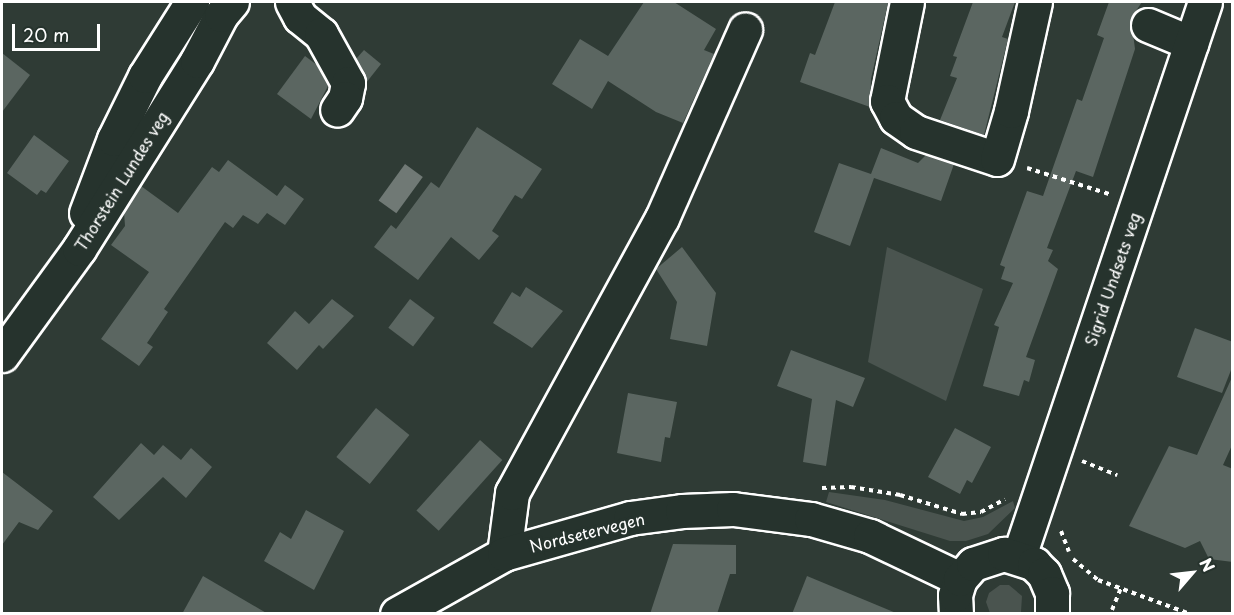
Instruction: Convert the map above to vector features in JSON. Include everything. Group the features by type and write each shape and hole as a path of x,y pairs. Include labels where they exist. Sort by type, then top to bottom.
{"street":[{"path":"79,249 92,193 114,139 145,76 192,2"},
{"name":"Thorstein Lundes veg","path":"2,355 79,249 197,61 221,15 232,2"},
{"path":"292,2 300,17 321,34 348,83 345,98 337,110"},
{"path":"907,2 887,102 896,118 916,132 997,159 1011,111 1035,2"},
{"name":"Sigrid Undsets veg","path":"1019,556 1205,2"},
{"path":"1148,25 1191,43"},
{"path":"504,554 512,493 662,218 745,30"},
{"name":"Nordsetervegen","path":"397,614 504,554 630,518 733,509 811,519 870,536 960,579"},
{"path":"956,614 955,596 960,579 973,564 991,555 1019,556 1044,574 1053,593 1052,614"}],"path":[{"path":"997,159 1114,196 1135,210"},
{"path":"1072,458 1117,475"},
{"path":"816,491 829,486 851,487 900,495 962,514 981,512 1013,492"},
{"path":"1059,522 1071,556 1082,569 1121,588 1190,614"},
{"path":"1112,610 1121,588"}],"shaded area":[{"path":"405,164 423,177 396,213 379,200"},
{"path":"887,247 983,289 946,401 868,362"},
{"path":"829,492 885,500 964,521 983,517 1013,501 1015,508 988,534 966,541 950,541 826,502"},
{"path":"1000,585 1009,585 1022,596 1021,612 990,613 986,602 989,593"}],"building":[{"path":"644,2 674,2 716,29 704,50 714,54 683,123 656,112 608,81 592,109 552,84 580,39 608,56"},
{"path":"835,2 888,3 871,79 870,107 800,82 810,53 815,55"},
{"path":"973,2 1015,2 1002,37 1008,39 984,135 940,120 957,78 950,76 957,57 953,56"},
{"path":"1109,2 1142,2 1131,18 1135,49 1093,177 1076,171 1047,248 1053,250 1048,261 1058,269 1026,357 1035,360 1029,382 1024,380 1019,396 983,386 999,327 994,325 1013,283 1001,279 1005,267 1000,265 1027,191 1043,196 1077,99 1082,101 1104,38 1097,35"},
{"path":"364,50 381,64 366,83 356,59"},
{"path":"2,53 30,75 2,112"},
{"path":"305,56 317,65 328,86 311,119 277,94"},
{"path":"477,127 542,169 522,199 515,195 492,231 499,236 479,260 451,237 418,280 374,247 391,225 396,229 431,182 439,188"},
{"path":"34,135 69,161 46,193 41,190 37,195 7,173"},
{"path":"881,148 918,163 926,155 954,164 941,201 874,178 850,246 814,232 839,163 871,174"},
{"path":"228,160 277,196 285,185 304,199 285,225 267,213 258,224 243,215 233,228 225,222 164,309 168,312 147,343 153,347 139,366 101,339 149,272 111,245 125,226 124,212 141,186 178,213 212,167 219,172"},
{"path":"682,247 716,293 707,346 670,339 677,302 656,269"},
{"path":"526,287 563,311 532,348 493,323 512,292 520,297"},
{"path":"332,299 354,316 323,349 319,345 297,370 267,343 295,311 309,324"},
{"path":"410,299 435,318 413,346 388,328"},
{"path":"1195,328 1233,342 1233,365 1222,393 1177,377"},
{"path":"791,350 865,378 853,407 836,400 826,466 803,462 812,399 777,386"},
{"path":"1233,375 1233,443 1223,465 1233,469 1233,562 1209,559 1200,541 1185,548 1129,526 1169,446 1197,455"},
{"path":"628,393 677,402 670,438 665,437 661,462 617,453"},
{"path":"376,408 409,435 370,484 336,457"},
{"path":"955,428 991,447 972,483 967,480 960,494 928,477"},
{"path":"480,440 502,460 439,531 416,511"},
{"path":"141,443 154,455 163,445 181,460 191,448 212,467 186,498 163,477 119,520 93,497"},
{"path":"2,472 53,511 38,530 19,522 2,545"},
{"path":"306,510 344,531 314,590 264,561 280,532 291,539"},
{"path":"673,544 736,545 736,574 730,574 717,614 650,614"},
{"path":"203,576 268,614 182,614"},
{"path":"807,576 896,613 896,614 792,614"}]}
